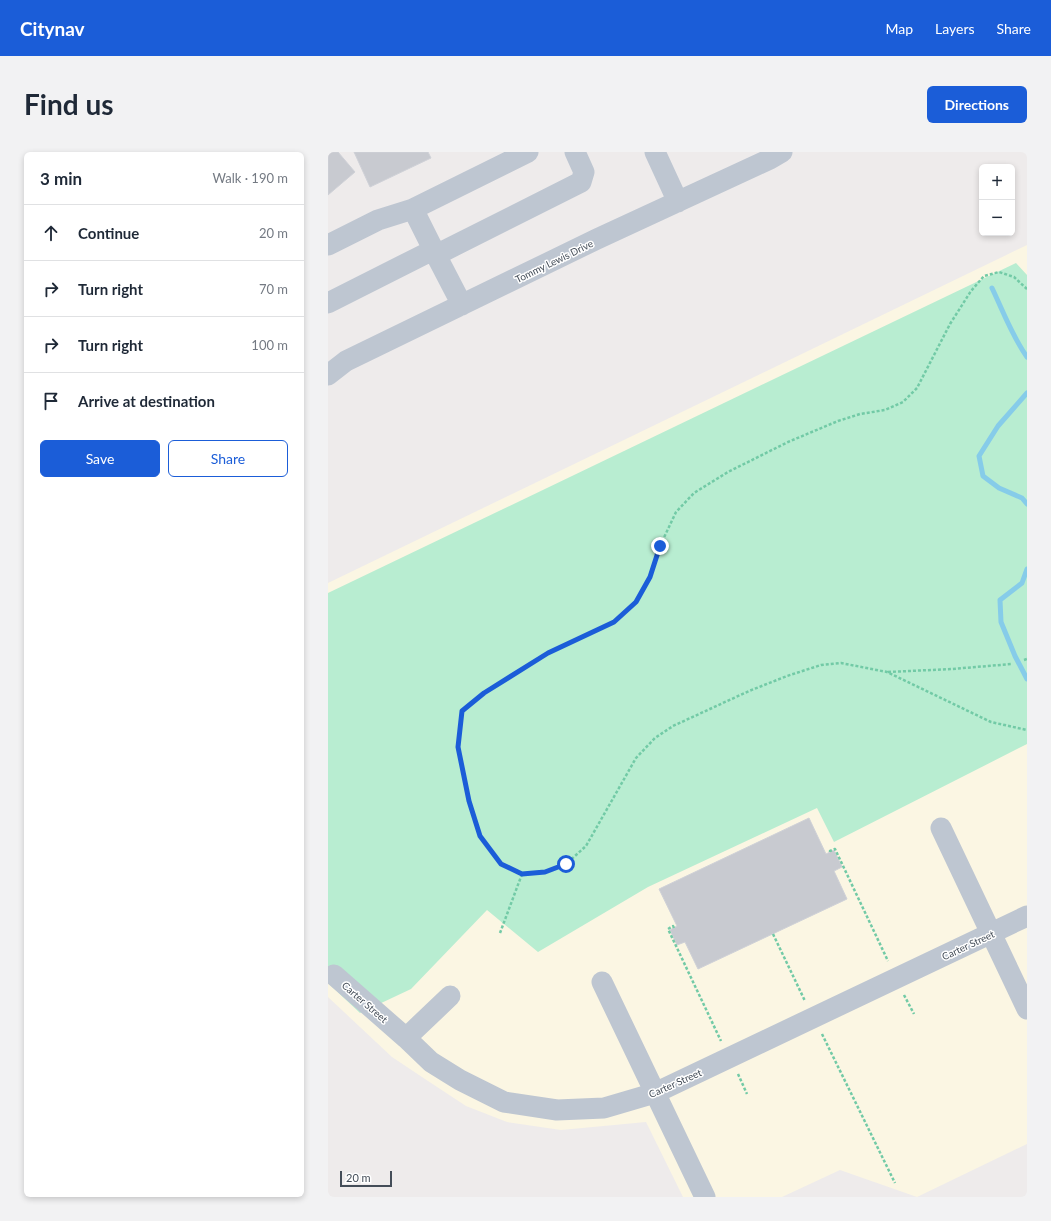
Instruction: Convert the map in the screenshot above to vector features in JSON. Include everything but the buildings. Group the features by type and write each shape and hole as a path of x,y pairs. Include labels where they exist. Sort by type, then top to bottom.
{"street":[{"path":"328,244 378,220 413,209 528,152"},
{"path":"328,303 581,182 584,172 575,152"},
{"path":"654,152 678,202"},
{"name":"Tommy Lewis Drive","path":"328,375 346,361 782,152"},
{"path":"413,209 462,305"},
{"path":"941,828 1027,1009"},
{"name":"Carter Street","path":"334,975 431,1062 460,1080 504,1102 557,1110 604,1108 655,1093 1027,916"},
{"path":"602,982 705,1197"},
{"path":"406,1038 450,996"}],"path":[{"path":"1012,664 887,672 841,663 821,665 787,676 749,691 673,726 655,738 636,758 586,846 566,864 545,872 522,874 501,864 480,836 469,801 458,747 462,711 484,693 548,653 614,622 636,602 650,577 660,546 676,512 694,493 728,472 788,442 846,418 886,410 903,402 917,388 950,324 971,291 984,276 1000,272 1014,277 1027,290"},
{"path":"887,672 991,722 1027,730"},
{"path":"830,852 835,849 864,910"},
{"path":"500,933 522,874"},
{"path":"674,928 673,926 668,929 747,1094"},
{"path":"773,934 895,1183"}],"shaded area":[{"path":"1027,245 1027,1144 917,1197 840,1170 782,1197 683,1197 646,1122 561,1130 507,1122 466,1106 392,1057 328,997 328,583"}],"green space":[{"path":"1016,263 1027,275 1027,744 834,842 817,808 648,887 538,952 487,910 411,989 360,1013 328,983 328,593"}],"waterway":[{"path":"992,288 1012,332 1027,357"},
{"path":"1027,393 998,426 979,456 983,476 999,488 1022,498 1027,504"},
{"path":"1027,569 1022,583 1000,600 1001,622 1015,656 1027,679"}],"route":[{"path":"566,864 545,872 522,874 501,864 480,836 469,801 458,747 462,711 484,693 548,653 614,622 636,602 650,577 660,546"}]}
